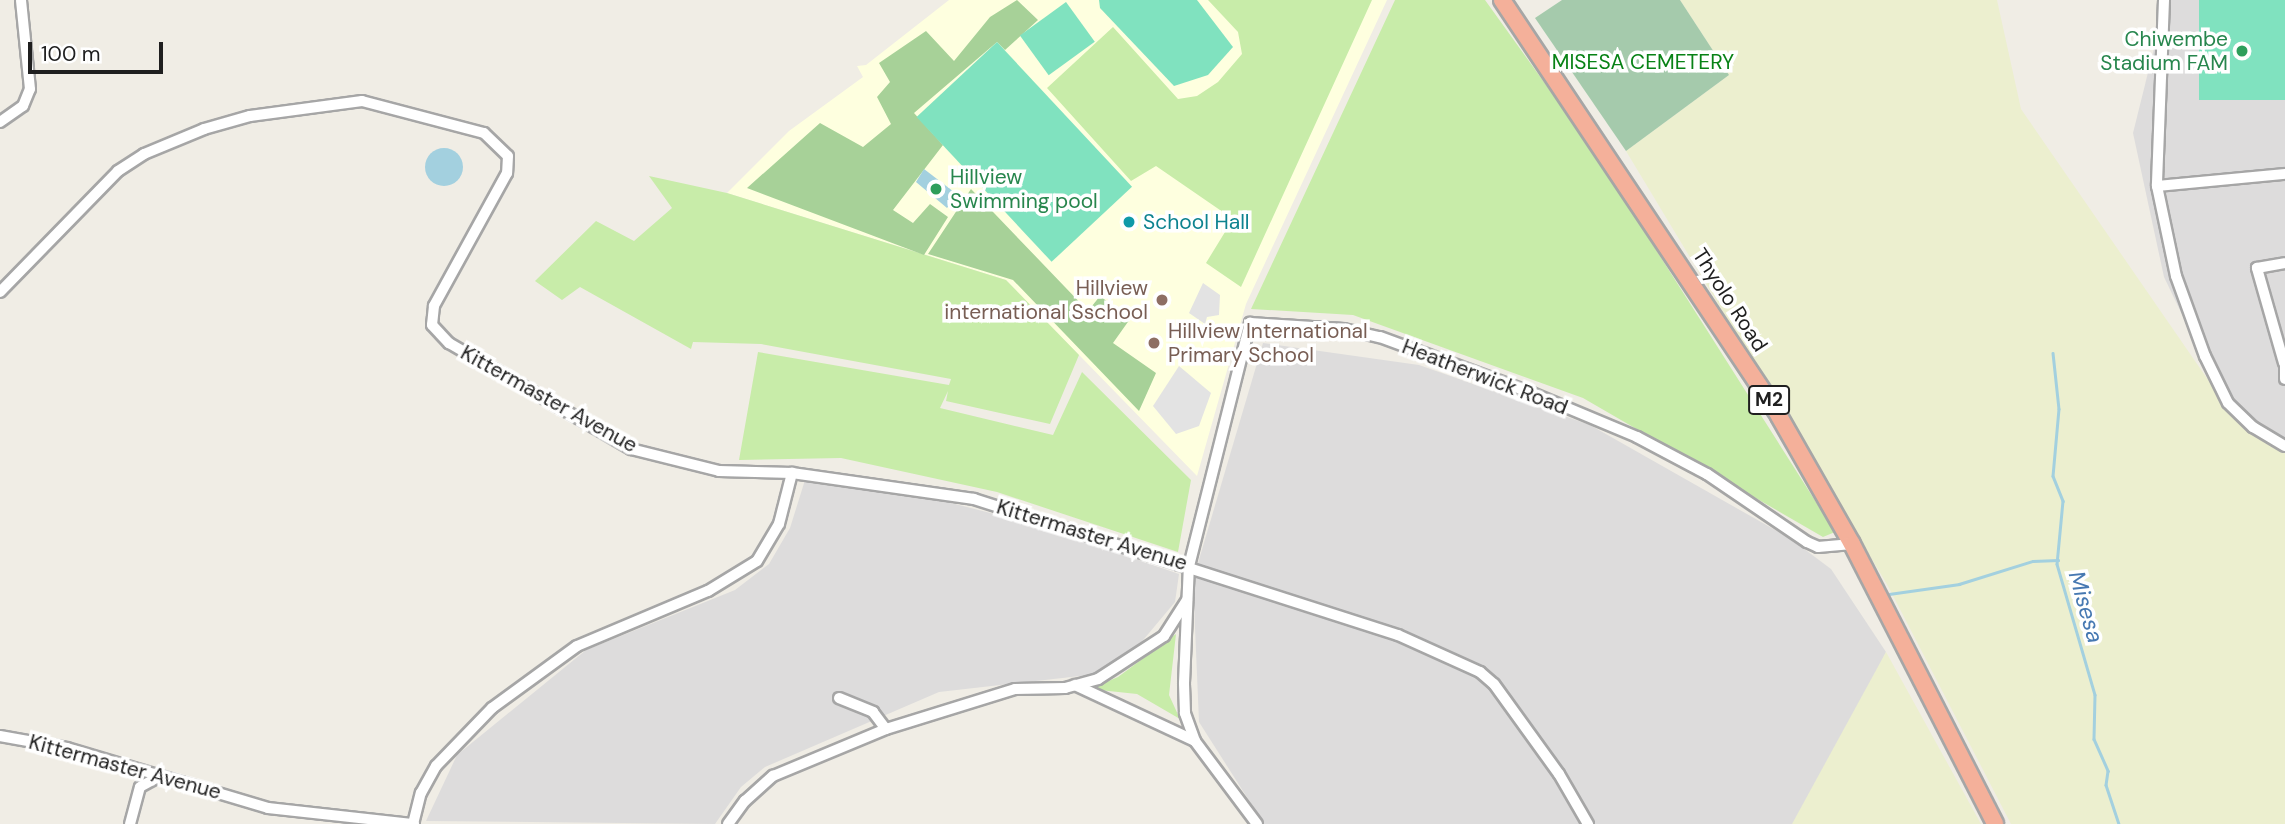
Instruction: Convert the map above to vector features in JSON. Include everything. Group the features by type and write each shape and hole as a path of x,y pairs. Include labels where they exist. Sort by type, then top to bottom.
{"highway":[{"name":"Thyolo Road","path":"1502,0 1712,309 1852,544 1995,824"}],"street":[{"path":"0,122 23,106 30,89 21,0"},
{"path":"2164,0 2157,186 2176,276 2212,374 2236,412 2285,446"},
{"name":"Kittermaster Avenue","path":"0,292 118,171 144,154 250,116 329,102 377,104 484,133 508,156 508,173 432,315 432,325 449,344 631,449 719,471 792,472 974,499 1398,635 1480,672 1494,684 1559,774 1588,824"},
{"path":"2157,186 2285,174"},
{"path":"2285,263 2257,268 2284,360 2285,379"},
{"name":"Heatherwick Road","path":"1189,566 1250,323 1344,330 1380,337 1532,393 1637,437 1707,474 1818,547 1852,544"},
{"path":"414,824 421,793 436,766 502,701 577,646 708,591 757,562 779,524 792,472"},
{"path":"1189,566 1185,713 1195,741 1248,806 1257,824"},
{"path":"728,824 745,801 773,776 886,729 1015,689 1075,685 1098,680 1139,656 1164,635 1189,596"},
{"path":"1075,685 1195,741"},
{"path":"839,698 873,712 886,729"},
{"name":"Kittermaster Avenue","path":"0,736 67,748 268,808 332,819 414,824"},
{"path":"130,824 140,787 160,776"}],"shaded area":[{"path":"949,0 1387,0 1246,304 1197,476 1006,280 727,193 789,131 863,77 857,66 866,65"},
{"path":"1680,0 1997,0 2021,109 2233,416 2285,448 2285,824 2011,824 1888,586 1626,151 1729,75"},
{"path":"2166,0 2285,0 2285,451 2226,406 2164,277 2133,133"},
{"path":"1203,283 1220,295 1219,315 1207,317 1205,324 1189,313"},
{"path":"1263,343 1419,365 1590,425 1791,539 1831,569 1886,652 1802,824 1264,824 1199,722 1193,580"},
{"path":"1179,366 1211,393 1199,426 1176,434 1153,406"},
{"path":"805,480 924,496 1041,526 1179,574 1175,602 1139,645 1098,674 939,692 765,767 741,787 715,824 426,821 457,755 586,650 735,590 769,564 790,528"},
{"path":"1886,652 1981,824 1792,824"}],"green space":[{"path":"1017,0 1038,20 1005,50 997,42 914,113 943,145 893,210 913,223 930,204 948,217 924,255 747,188 820,123 863,147 891,124 877,97 890,82 879,63 926,31 954,61 990,17"},
{"path":"1099,0 1197,0 1233,47 1208,75 1174,86 1100,8"},
{"path":"1208,0 1372,0 1241,287 1206,263 1233,219 1156,166 1131,181 1047,88 1113,27 1178,99 1197,96 1218,82 1242,54 1238,32"},
{"path":"1395,0 1485,0 1592,149 1835,532 1823,537 1583,398 1353,315 1251,309"},
{"name":"MISESA CEMETERY","path":"1562,0 1680,0 1729,75 1626,151 1535,18"},
{"name":"Chiwembe Stadium FAM","path":"2199,0 2285,0 2285,100 2199,100"},
{"path":"1066,2 1095,42 1049,75 1020,36"},
{"path":"997,42 1132,187 1052,262 917,117"},
{"path":"649,176 727,193 1006,280 1079,355 1050,424 946,401 948,391 940,408 1053,435 1082,372 1191,480 1178,552 997,492 841,458 739,460 758,352 949,385 951,379 761,344 693,342 691,349 580,287 562,300 535,281 596,221 634,241 672,208"},
{"path":"971,189 1088,311 1100,296 1130,319 1113,343 1156,373 1139,411 1013,280 928,254"},
{"path":"1176,634 1169,695 1180,719 1137,694 1090,689 1118,677"}],"water":[{"path":"444,148 457,154 463,167 457,180 444,186 431,180 425,167 431,154"},
{"name":"Hillview Swimming pool","path":"924,169 958,195 947,208 916,182"}],"waterway":[{"name":"Misesa","path":"2053,353 2059,409 2053,476 2063,501 2057,564 2095,695 2094,739 2108,771 2106,785 2119,824"},
{"path":"1889,594 1959,584 2033,561 2058,560"}],"place":[{"name":"Chiwembe Stadium FAM","path":"2242,51"},
{"name":"Hillview Swimming pool","path":"936,189"},
{"name":"School Hall","path":"1129,222"},
{"name":"Hillview international Sschool","path":"1162,300"},
{"name":"Hillview International Primary School","path":"1154,343"}]}
